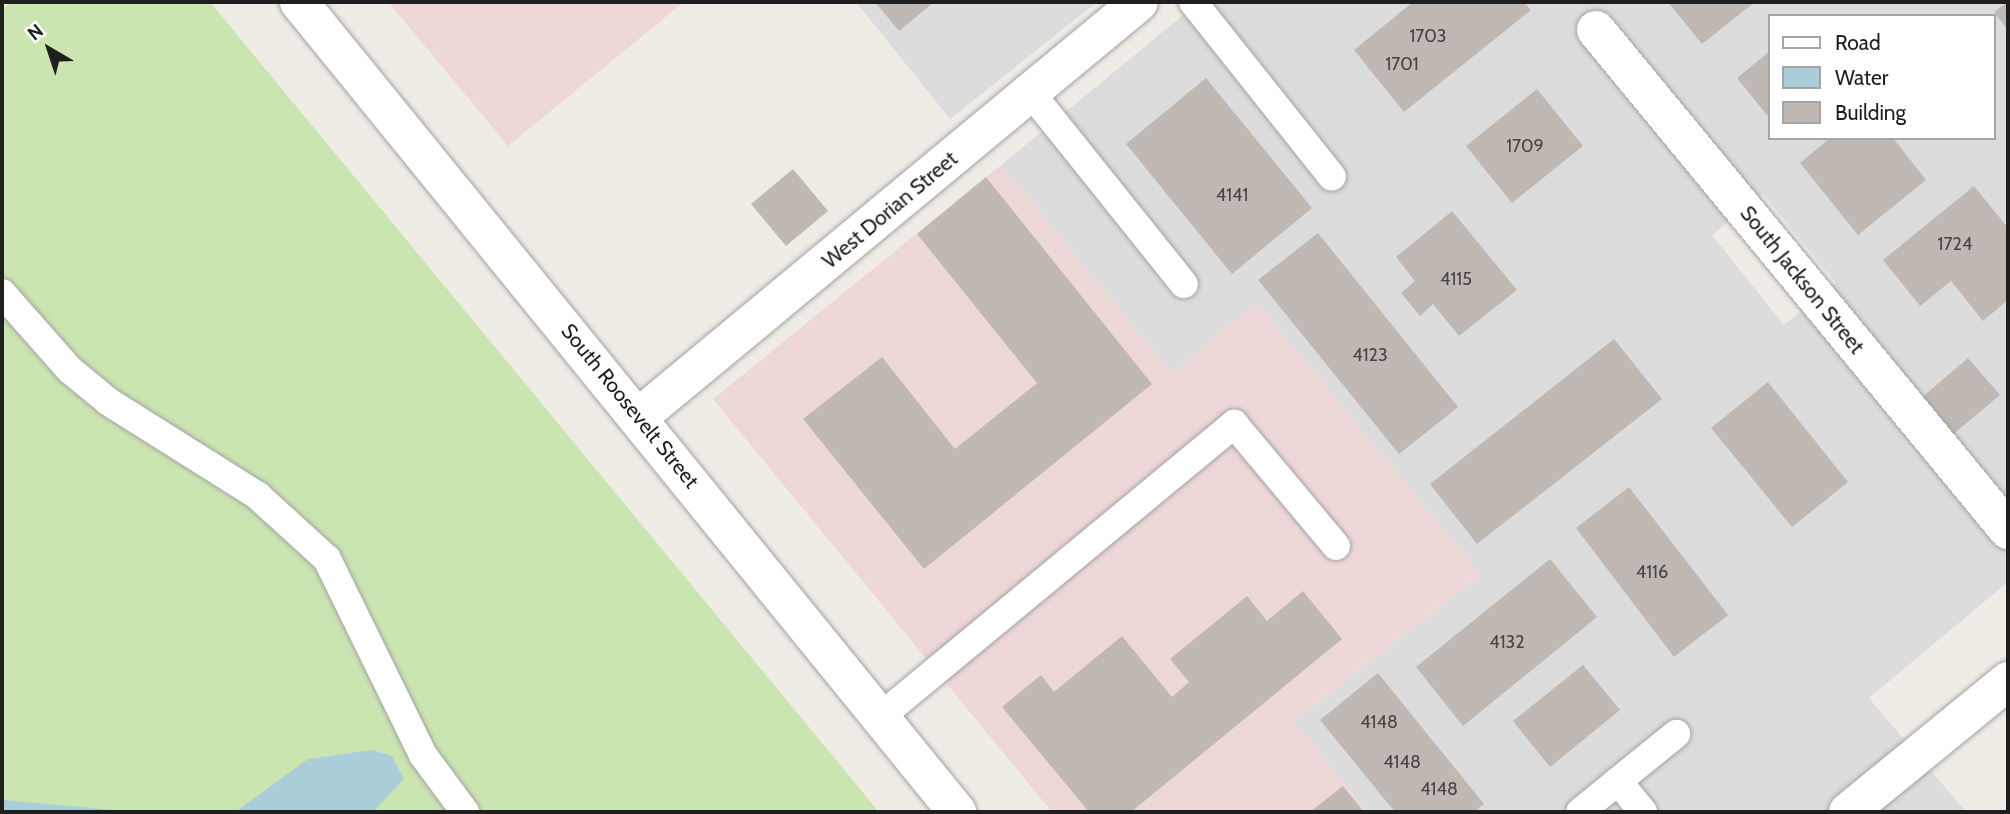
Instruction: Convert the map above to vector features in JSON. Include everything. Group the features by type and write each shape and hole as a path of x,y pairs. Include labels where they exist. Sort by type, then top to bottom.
{"street":[{"name":"South Roosevelt Street","path":"299,2 640,416 957,812"},
{"name":"West Dorian Street","path":"640,416 1139,2"},
{"name":"South Jackson Street","path":"1596,30 2008,530"},
{"path":"1864,808 2008,681"}],"lane":[{"path":"1193,2 1332,177"},
{"path":"1030,92 1184,284"},
{"path":"2,293 70,370 109,402 258,496 327,559 423,755 465,812"},
{"path":"880,717 1234,424 1336,546"},
{"path":"1580,812 1675,734"},
{"path":"1618,781 1643,812"}],"shaded area":[{"path":"388,2 684,2 508,146"},
{"path":"856,2 1097,2 950,119"},
{"path":"1199,2 2008,2 2008,582 1869,698 1966,812 1368,812 1293,722 1480,575 1257,304 1172,373 1001,165","holes":["1763,194 1836,283 1784,325 1712,235"]},
{"path":"1001,165 1172,373 1257,303 1481,574 1294,721 1368,812 1052,812 713,399"}],"green space":[{"path":"11,2 210,2 879,812 2,812 2,9"}],"water":[{"path":"372,750 392,756 404,779 373,812 235,812 308,759"},
{"path":"2,800 137,812 2,812"}],"building":[{"path":"875,2 934,2 899,31"},
{"path":"1413,2 1524,2 1531,10 1404,112 1354,50"},
{"path":"1668,2 1755,2 1702,44"},
{"path":"2008,2 2008,30 1996,14 1994,12"},
{"path":"1769,52 1769,118 1737,78"},
{"path":"1206,78 1312,208 1232,274 1126,144"},
{"path":"1537,89 1583,146 1512,203 1466,146"},
{"path":"1828,140 1895,140 1926,180 1858,235 1800,163"},
{"path":"793,169 828,211 786,246 751,204"},
{"path":"986,177 1152,384 924,569 803,419 882,357 955,449 1037,383 917,234"},
{"path":"1974,186 2008,228 2008,300 1983,321 1951,281 1920,306 1883,260"},
{"path":"1452,211 1517,290 1459,336 1433,304 1420,316 1401,293 1415,281 1396,257"},
{"path":"1318,233 1458,407 1399,454 1258,280"},
{"path":"1614,339 1662,399 1477,544 1430,484"},
{"path":"1968,358 2000,395 1950,437 1919,400"},
{"path":"1768,382 1848,482 1792,527 1711,428"},
{"path":"1629,487 1728,615 1674,657 1576,528"},
{"path":"1550,559 1597,617 1463,726 1416,667"},
{"path":"1303,591 1342,639 1131,812 1089,812 1002,707 1041,675 1054,692 1122,636 1172,697 1189,682 1170,659 1247,596 1267,621"},
{"path":"1583,665 1620,710 1550,767 1513,721"},
{"path":"1378,673 1484,804 1474,812 1395,812 1320,720"},
{"path":"1343,786 1364,812 1310,812"}]}
